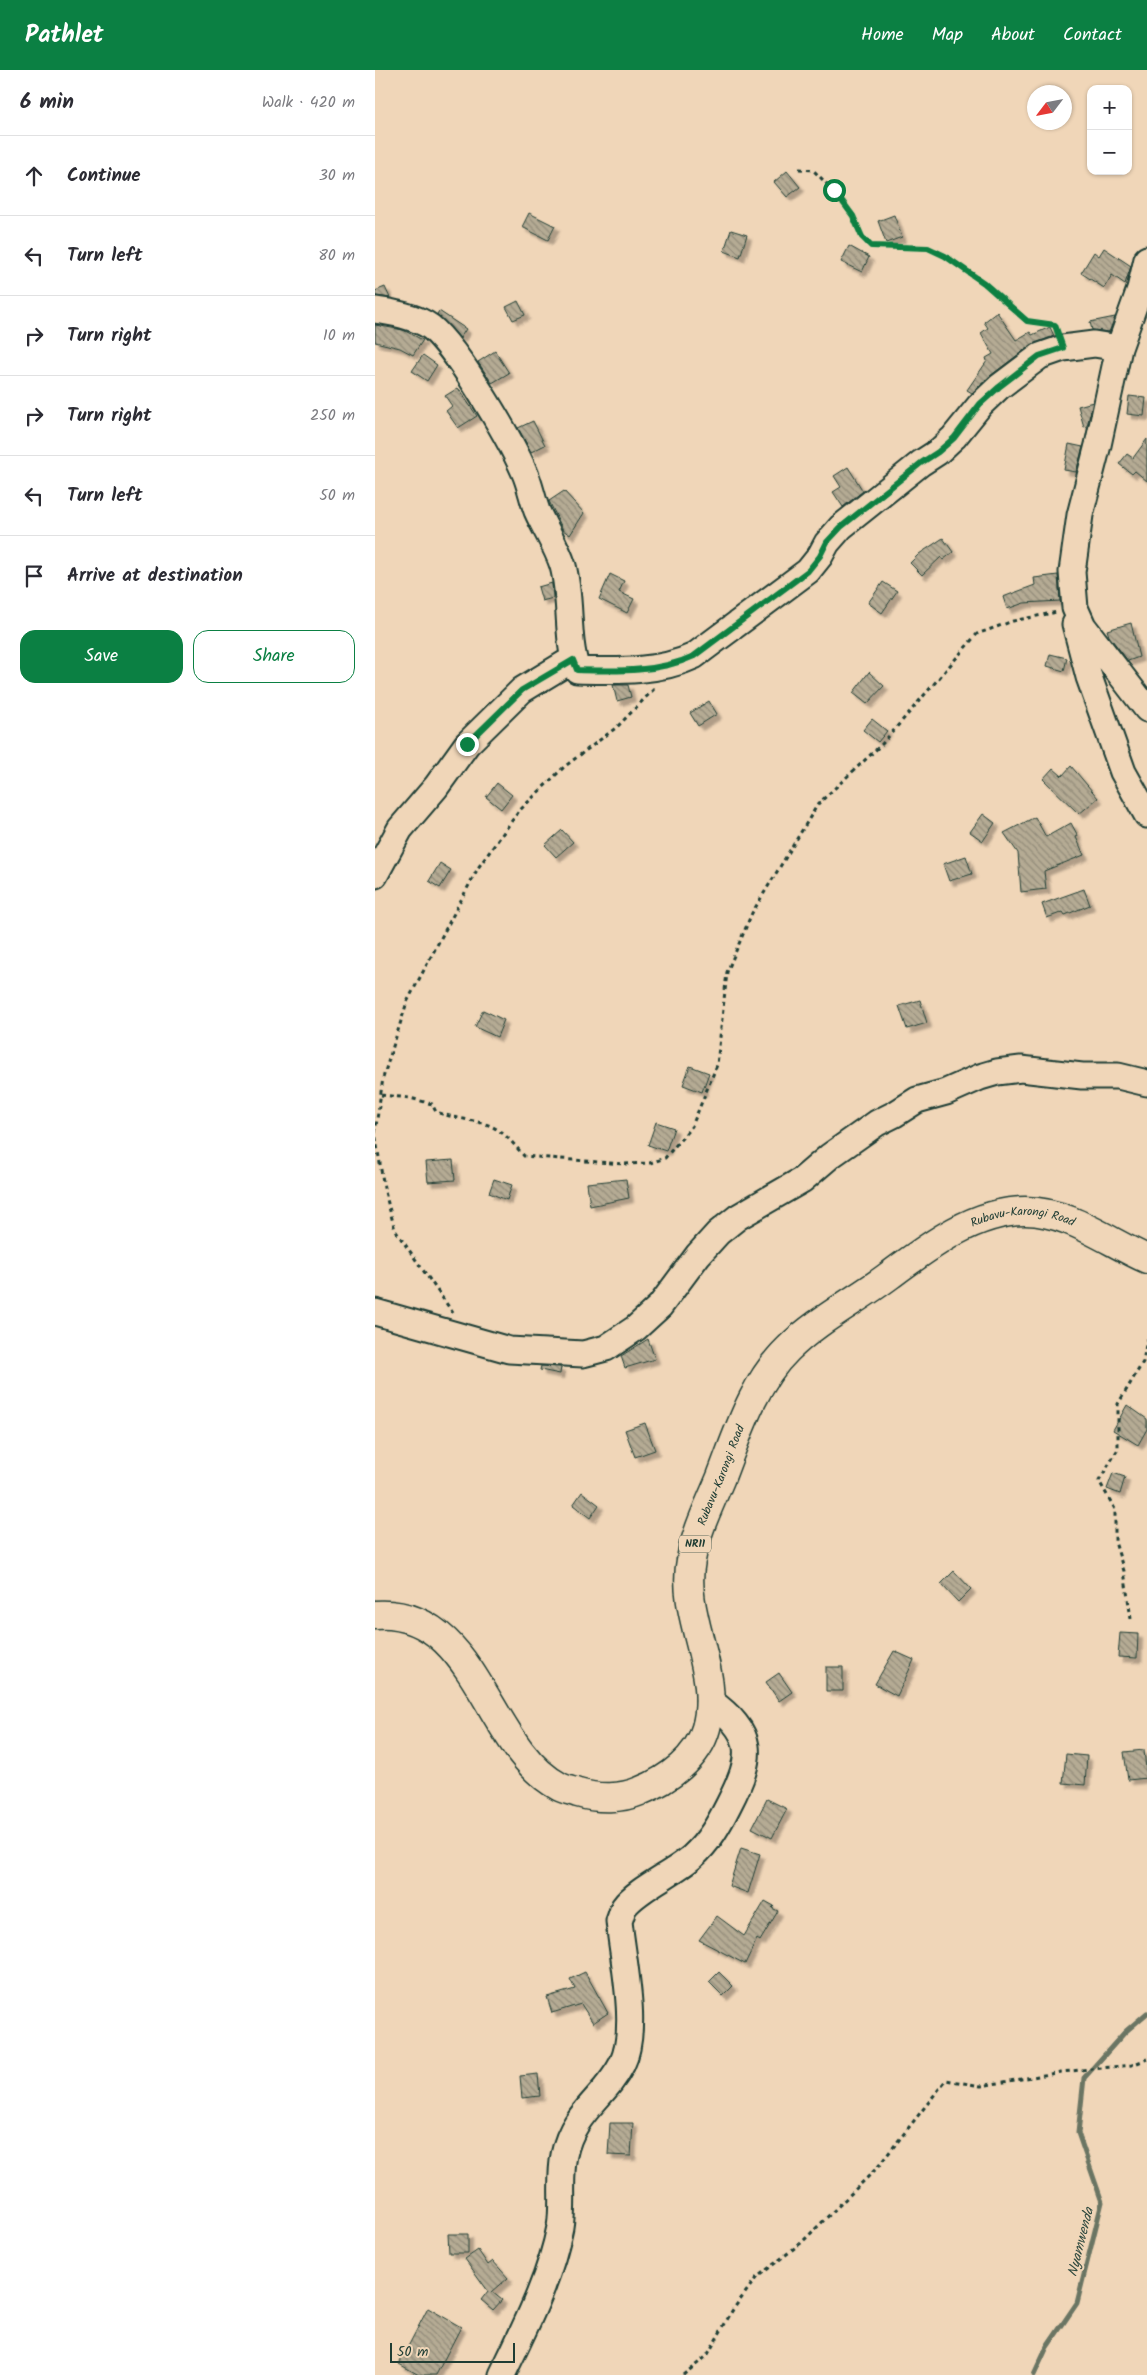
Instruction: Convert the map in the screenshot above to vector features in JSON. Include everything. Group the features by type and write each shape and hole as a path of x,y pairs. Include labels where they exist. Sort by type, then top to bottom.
{"highway":[{"name":"Rubavu-Karongi Road","path":"375,1615 399,1615 439,1634 460,1657 478,1683 516,1746 532,1766 560,1787 587,1796 607,1798 638,1792 672,1775 696,1749 706,1730 709,1700 702,1645 689,1591 690,1563 697,1536 750,1404 787,1350 915,1256 976,1221 997,1214 1025,1211 1047,1213 1078,1224 1121,1248 1147,1259"}],"street":[{"path":"1147,259 1143,288 1119,348 1098,446 1080,515 1072,572 1078,640 1123,772 1147,815"},
{"path":"375,310 389,312 427,324 455,355 499,425 525,472 537,510 562,564 569,596 573,660 577,670 612,670 678,664 694,656 808,571 820,556 827,542 841,527 954,438 980,404 1039,356 1063,348 1094,344 1119,348"},
{"path":"1075,608 1083,626 1097,646 1147,709"},
{"path":"375,876 400,829 436,787 467,744 522,690 573,660"},
{"path":"375,1312 509,1350 583,1354 606,1348 636,1328 660,1306 698,1255 725,1228 739,1217 802,1180 830,1156 877,1123 917,1100 946,1092 997,1072 1021,1069 1082,1076 1118,1076 1147,1083"},
{"path":"502,2375 539,2296 555,2250 560,2224 564,2155 572,2134 580,2116 621,2065 630,2040 619,1922 624,1907 637,1894 677,1870 708,1842 743,1775 746,1745 739,1729 730,1715 709,1700"}],"path":[{"path":"799,169 813,170 834,190 853,216 862,237 871,246 928,248 945,256 984,283 1027,321 1055,325 1063,348"},
{"path":"381,1095 410,1098 432,1104 436,1112 454,1119 487,1124 511,1140 524,1156 623,1164 650,1163 665,1158 692,1126 717,1065 727,972 752,913 818,804 882,744 977,634 1013,621 1075,608"},
{"path":"473,1340 395,1230 384,1188 375,1133 383,1078 407,1002 478,868 519,811 564,767 617,727 678,664"},
{"path":"1131,1619 1124,1571 1115,1542 1115,1509 1099,1480 1118,1450 1118,1404 1143,1362 1147,1340"},
{"path":"683,2375 707,2356 731,2311 756,2278 801,2243 877,2168 946,2080 981,2086 1061,2072 1132,2065 1147,2059"}],"building":[{"path":"787,171 800,187 787,197 774,182"},
{"path":"529,213 555,226 548,240 522,227"},
{"path":"894,215 902,237 886,243 878,221"},
{"path":"731,230 747,235 740,257 724,251"},
{"path":"849,246 869,257 862,272 841,262"},
{"path":"1104,248 1131,266 1125,284 1112,275 1104,288 1081,273 1094,252 1099,256"},
{"path":"385,287 390,298 375,296 375,291"},
{"path":"518,301 525,315 513,320 506,307"},
{"path":"439,311 466,329 460,338 437,314"},
{"path":"997,312 1016,340 1030,332 1032,335 1050,327 1054,336 1031,345 990,376 972,393 967,390 987,361 986,358 993,354 981,333 988,328 984,322"},
{"path":"1115,317 1109,332 1092,330 1090,322"},
{"path":"375,325 403,330 423,340 413,355 400,348 375,342"},
{"path":"495,351 509,373 492,383 478,362"},
{"path":"423,355 437,365 427,381 412,371"},
{"path":"458,388 477,416 458,428 446,411 452,406 445,396"},
{"path":"1129,396 1146,398 1144,416 1127,414"},
{"path":"1093,402 1087,426 1084,427 1078,406"},
{"path":"533,421 545,445 531,452 518,428"},
{"path":"1147,439 1147,481 1135,471 1132,474 1119,464 1127,454 1133,458"},
{"path":"1069,444 1083,447 1076,472 1064,470"},
{"path":"848,467 863,491 843,507 833,492 841,487 834,476"},
{"path":"564,491 584,513 570,535 563,530 549,501"},
{"path":"943,538 953,552 943,560 941,557 922,575 910,563 919,554"},
{"path":"610,574 624,581 619,592 634,599 627,613 599,599"},
{"path":"1058,575 1060,601 1024,603 1007,609 1003,597 1035,585 1034,578"},
{"path":"883,582 897,591 882,613 868,603"},
{"path":"552,583 553,598 542,601 538,587"},
{"path":"1131,623 1139,657 1128,661 1109,636 1107,630"},
{"path":"1050,654 1067,658 1064,671 1047,666"},
{"path":"869,672 884,686 867,704 853,693"},
{"path":"613,685 628,685 631,697 617,701"},
{"path":"709,701 717,714 698,726 690,713"},
{"path":"872,719 887,731 878,742 863,730"},
{"path":"1071,766 1098,798 1079,814 1043,779 1053,768 1062,776"},
{"path":"497,783 512,795 501,809 486,797"},
{"path":"983,814 995,823 983,841 970,832"},
{"path":"1035,817 1046,837 1071,823 1078,836 1076,837 1084,855 1044,871 1046,889 1021,892 1018,853 1004,833"},
{"path":"562,830 573,842 556,857 545,845"},
{"path":"966,856 972,874 949,881 943,864"},
{"path":"440,863 451,870 440,888 429,881"},
{"path":"1084,889 1090,905 1065,915 1063,912 1047,918 1042,904"},
{"path":"920,1000 927,1023 907,1029 899,1006"},
{"path":"483,1010 504,1020 497,1037 475,1027"},
{"path":"690,1066 709,1073 702,1092 683,1085"},
{"path":"656,1122 674,1128 666,1151 648,1145"},
{"path":"453,1160 455,1180 428,1182 426,1162"},
{"path":"494,1179 512,1185 507,1200 489,1193"},
{"path":"626,1179 629,1198 590,1206 587,1183"},
{"path":"648,1339 655,1359 625,1368 621,1356"},
{"path":"541,1366 561,1367 560,1374 540,1370"},
{"path":"1127,1405 1147,1419 1147,1429 1138,1445 1113,1430"},
{"path":"645,1423 655,1450 635,1457 625,1430"},
{"path":"1113,1473 1125,1477 1120,1494 1107,1489"},
{"path":"582,1492 599,1505 590,1518 573,1505"},
{"path":"954,1571 971,1589 958,1602 941,1584"},
{"path":"1120,1633 1138,1634 1137,1658 1118,1657"},
{"path":"894,1651 914,1660 897,1696 875,1684"},
{"path":"826,1667 843,1667 843,1691 826,1691"},
{"path":"779,1673 792,1692 779,1701 766,1682"},
{"path":"1144,1750 1147,1778 1128,1780 1124,1752"},
{"path":"1066,1754 1087,1756 1085,1785 1063,1783"},
{"path":"767,1799 787,1809 772,1838 752,1828"},
{"path":"741,1848 760,1854 748,1893 729,1886"},
{"path":"765,1901 774,1906 772,1908 778,1911 760,1941 757,1939 745,1964 699,1940 717,1916 744,1936"},
{"path":"585,1972 608,2013 593,2023 581,2004 552,2013 547,1997 575,1989 570,1979"},
{"path":"719,1972 733,1986 723,1996 709,1982"},
{"path":"538,2074 540,2096 522,2098 520,2076"},
{"path":"610,2123 633,2123 631,2156 608,2155"},
{"path":"448,2234 468,2234 468,2253 449,2253"},
{"path":"478,2250 488,2265 493,2261 508,2278 492,2292 502,2300 493,2310 481,2300 488,2291 465,2259"},
{"path":"428,2308 461,2327 436,2375 419,2375 399,2364"}],"waterway":[{"name":"Nyamwenda","path":"1034,2375 1047,2347 1077,2303 1102,2202 1078,2133 1084,2078 1125,2032 1147,2013"}],"route":[{"path":"467,744 522,690 573,660 577,670 612,670 678,664 694,656 808,571 820,556 827,542 841,527 954,438 980,404 999,387 1039,356 1063,348 1055,325 1027,321 984,283 945,256 928,248 871,246 862,237 853,216 834,190"}]}
